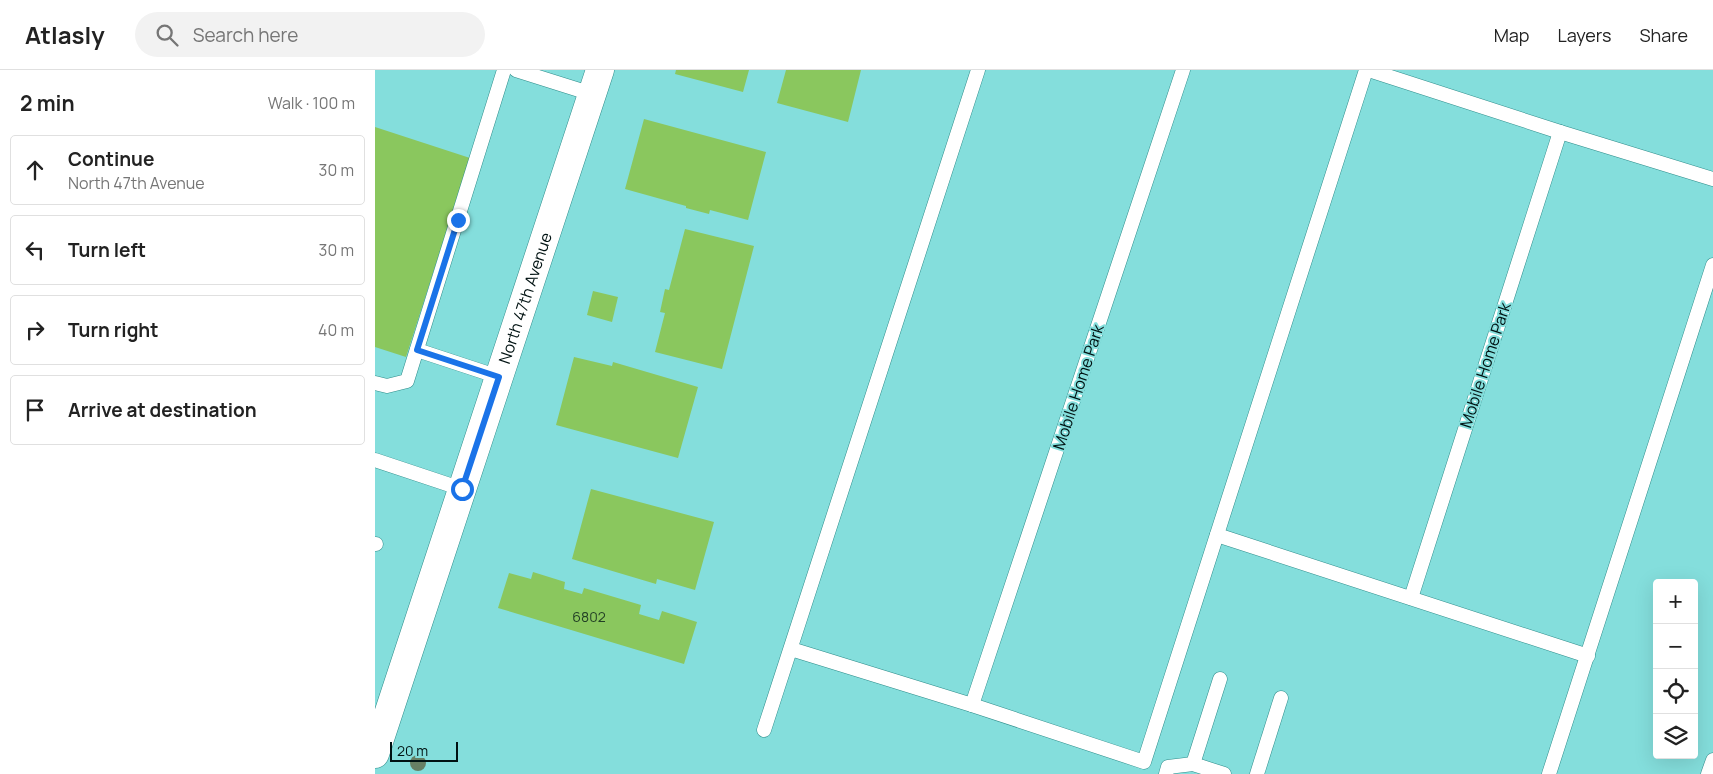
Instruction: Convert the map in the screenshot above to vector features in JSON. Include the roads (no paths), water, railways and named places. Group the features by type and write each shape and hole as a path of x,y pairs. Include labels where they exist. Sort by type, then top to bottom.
{"street":[{"name":"North 47th Avenue","path":"375,754 596,82"}],"lane":[{"path":"375,383 387,386 407,381 504,70"},
{"path":"516,70 596,82"},
{"path":"764,730 978,70"},
{"name":"Mobile Home Park","path":"972,704 1183,70"},
{"path":"791,649 972,704 1144,762 1368,70 1713,179"},
{"name":"Mobile Home Park","path":"1411,598 1560,132"},
{"path":"1549,774 1713,264"},
{"path":"417,350 499,377"},
{"path":"375,460 462,489"},
{"path":"1217,535 1588,656"},
{"path":"1193,764 1220,679"},
{"path":"1257,774 1281,698"},
{"path":"1709,774 1713,760"},
{"path":"1165,774 1168,767 1193,764 1224,774"}]}
